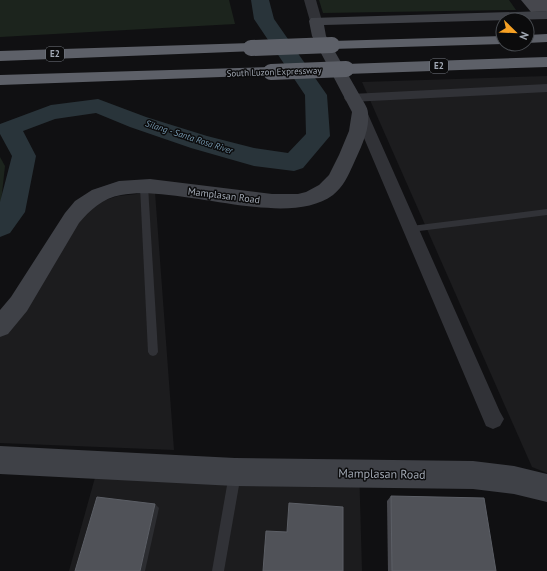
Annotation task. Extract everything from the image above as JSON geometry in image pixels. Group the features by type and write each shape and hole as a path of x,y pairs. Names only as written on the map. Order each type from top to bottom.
{"highway":[{"path":"535,39 547,38"},
{"name":"E2","path":"0,56 495,40"},
{"name":"South Luzon Expressway","path":"0,80 547,62"}],"street":[{"path":"310,0 319,36 356,105 493,419"},
{"path":"316,22 547,15"},
{"path":"356,105 547,88"},
{"name":"Mamplasan Road","path":"0,327 19,304 72,218 82,206 99,195 118,188 144,186 272,201 298,201 312,198 326,190 337,179 358,131 356,105"},
{"name":"Mamplasan Road","path":"0,460 235,472 473,475 514,480 547,488"}],"lane":[{"path":"144,186 152,352"},
{"path":"410,229 547,212"},
{"path":"218,571 235,472"}],"shaded area":[{"path":"0,0 229,0 235,24 0,37"},
{"path":"319,0 509,0 516,10 323,13"},
{"path":"547,76 547,473 532,467 362,82"},
{"path":"0,157 5,166 0,211"},
{"path":"155,192 174,450 0,443 0,337 79,220 93,204 118,196"},
{"path":"101,456 359,465 362,571 69,571"}],"building":[{"path":"391,496 484,498 496,571 392,571"},
{"path":"97,497 155,504 140,571 75,571"},
{"path":"289,503 343,507 343,571 263,571 266,531 287,532"}],"waterway":[{"name":"Silang - Santa Rosa River","path":"0,226 11,212 24,156 9,128 51,112 98,106 138,122 200,142 254,157 294,162 318,136 316,95 264,19 260,0"}]}
